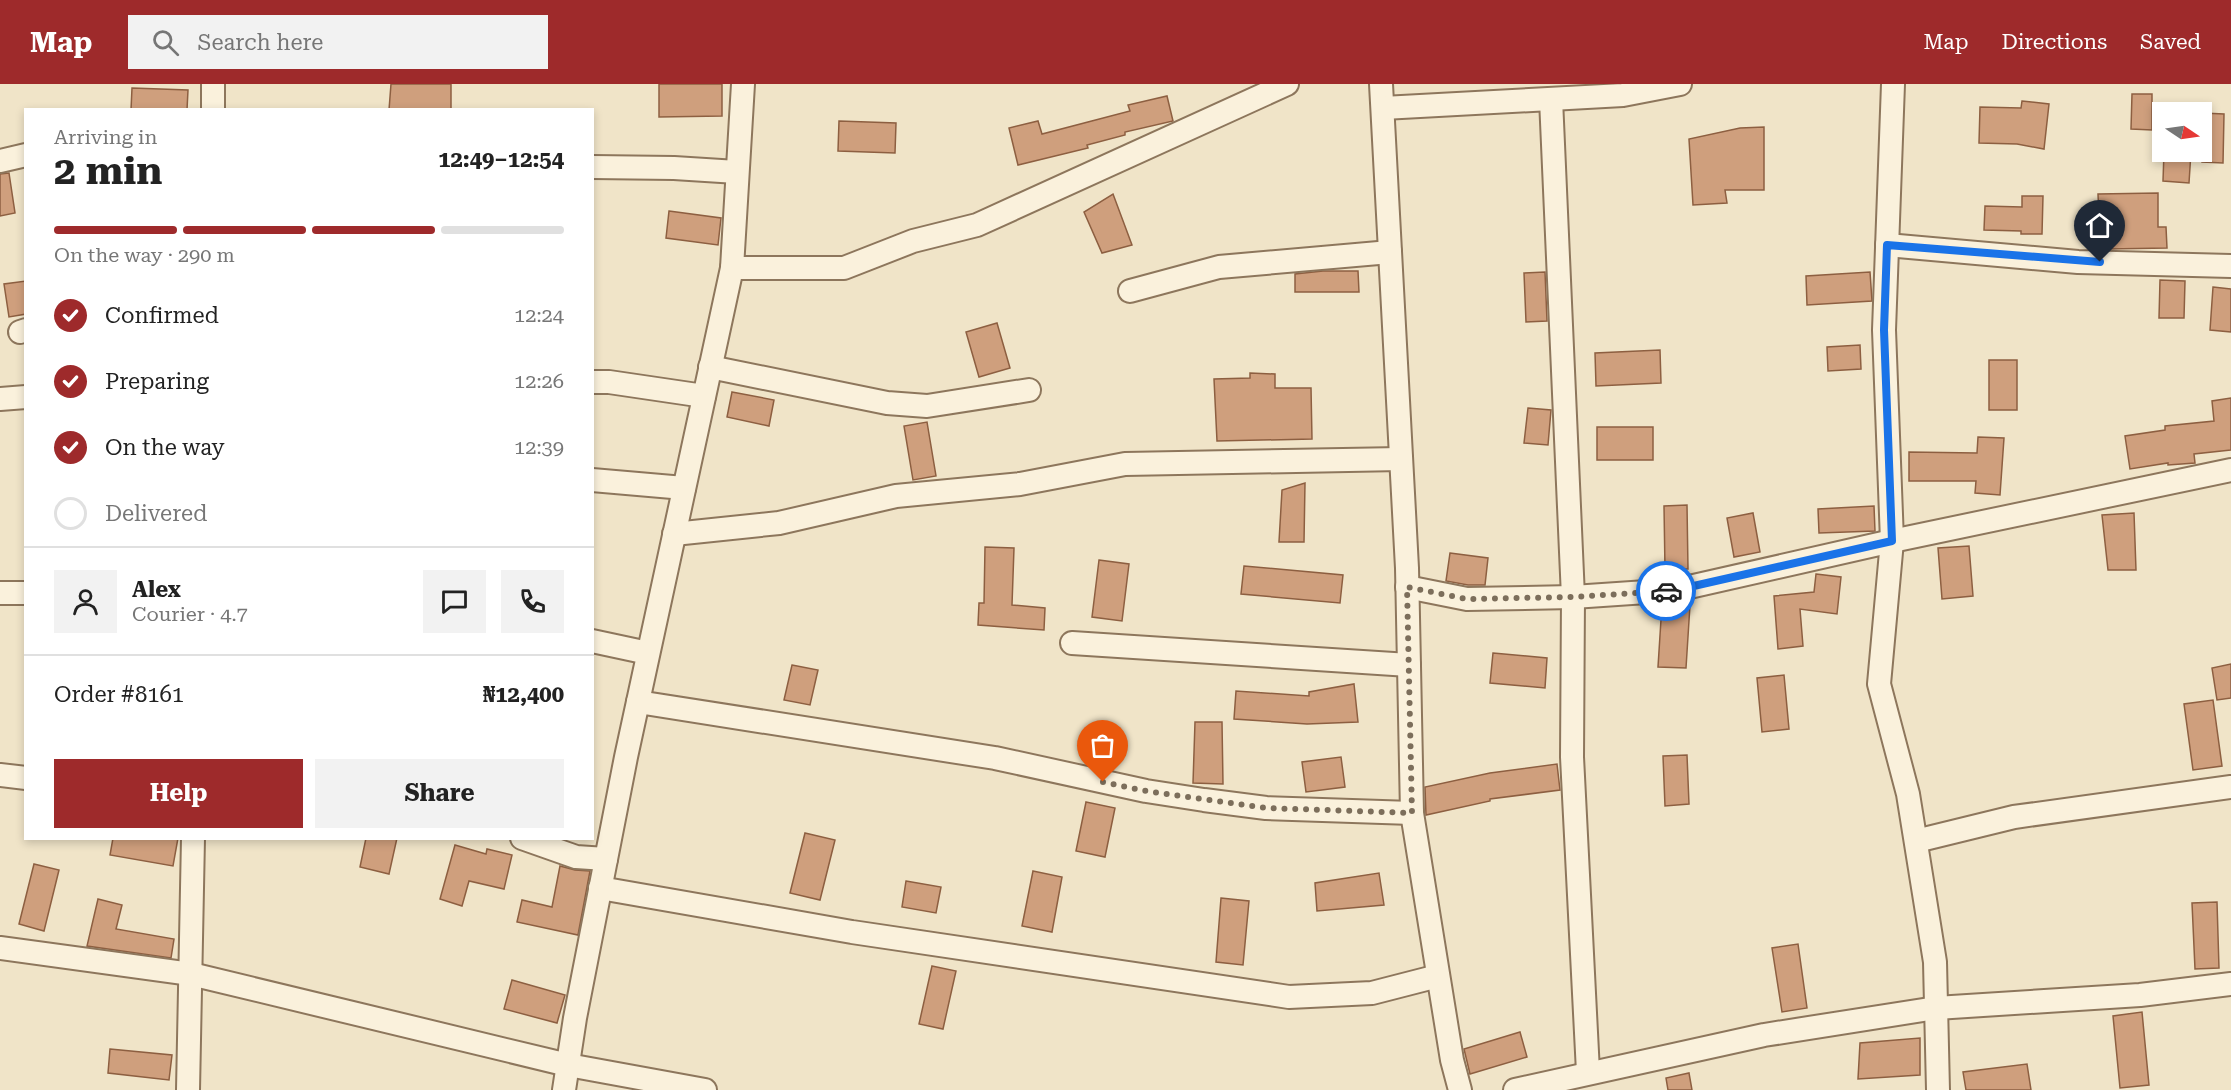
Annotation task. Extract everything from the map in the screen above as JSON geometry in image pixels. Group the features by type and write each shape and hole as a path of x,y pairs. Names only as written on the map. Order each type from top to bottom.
{"street":[{"path":"213,84 213,108"},
{"path":"564,1090 600,888 648,653 732,268 742,84"},
{"path":"732,268 844,268 913,241 977,225 1287,84"},
{"path":"1381,84 1407,587 1412,813 1452,1060 1460,1090"},
{"path":"1383,108 1623,94 1680,84"},
{"path":"1893,84 1884,330 1892,541 1879,684 1908,794 1935,962 1938,1090"},
{"path":"1551,99 1573,597 1572,757 1588,1072"},
{"path":"0,161 24,155"},
{"path":"594,167 674,168 737,172"},
{"path":"1887,245 2078,262 2231,266"},
{"path":"1130,291 1219,267 1390,252"},
{"path":"710,367 888,403 927,406 1029,390"},
{"path":"594,382 609,382 704,396"},
{"path":"0,399 24,397"},
{"path":"674,534 779,524 896,496 1020,484 1125,464 1401,459"},
{"path":"1407,587 1467,599 1573,597 1676,590 1892,541 2231,470"},
{"path":"594,480 684,488"},
{"path":"0,593 24,593"},
{"path":"594,641 648,653"},
{"path":"1072,643 1409,665"},
{"path":"638,702 995,758 1146,791 1204,800 1266,808 1412,813"},
{"path":"0,775 24,778"},
{"path":"1916,841 2014,817 2231,787"},
{"path":"188,1090 193,840"},
{"path":"527,840 576,857 606,859"},
{"path":"600,888 852,932 1289,997 1372,993 1438,976"},
{"path":"0,948 191,974 568,1065 705,1090"},
{"path":"1515,1090 1588,1072 1764,1035 1936,1008 2140,995 2231,984"}],"building":[{"path":"391,84 451,84 451,108 389,108"},
{"path":"659,84 722,84 722,116 659,117"},
{"path":"132,88 188,90 187,108 131,108"},
{"path":"2132,94 2152,94 2152,130 2131,129"},
{"path":"1167,96 1173,121 1125,132 1125,135 1087,145 1088,148 1018,165 1009,128 1038,121 1042,134 1130,111 1128,105"},
{"path":"2022,101 2049,104 2044,149 2017,144 1979,143 1980,107 2021,108"},
{"path":"2212,113 2224,114 2223,163 2202,162 2212,162"},
{"path":"839,121 896,123 895,153 838,151"},
{"path":"1764,127 1764,190 1725,190 1727,203 1693,205 1689,139 1740,128"},
{"path":"2164,162 2190,162 2189,183 2163,181"},
{"path":"9,173 15,213 0,216 0,174"},
{"path":"2158,193 2158,227 2166,227 2167,248 2108,249 2106,217 2099,217 2098,194"},
{"path":"1113,194 1132,245 1102,253 1084,212"},
{"path":"2022,196 2043,196 2042,234 1984,230 1985,206 2022,207"},
{"path":"669,211 721,218 718,245 666,238"},
{"path":"1358,271 1359,292 1295,292 1295,274"},
{"path":"1545,272 1547,321 1526,322 1524,273"},
{"path":"1870,272 1872,301 1807,305 1806,276"},
{"path":"2160,280 2185,281 2184,318 2159,318"},
{"path":"24,281 24,314 9,317 4,284"},
{"path":"2213,287 2231,289 2231,332 2210,330"},
{"path":"997,323 1010,368 979,377 966,332"},
{"path":"1860,345 1861,369 1828,371 1827,347"},
{"path":"1660,350 1661,383 1596,386 1595,353"},
{"path":"1989,360 2017,360 2017,410 1989,410"},
{"path":"1250,373 1275,374 1275,388 1311,388 1312,439 1217,441 1214,379 1250,378"},
{"path":"732,392 774,400 769,426 727,417"},
{"path":"2231,398 2231,450 2194,454 2195,463 2168,465 2168,463 2130,469 2125,436 2165,430 2165,426 2214,421 2212,401"},
{"path":"1528,408 1551,410 1548,445 1524,443"},
{"path":"927,422 936,476 913,480 904,426"},
{"path":"1597,427 1653,427 1653,460 1597,460"},
{"path":"1978,437 2004,438 2000,495 1975,493 1976,481 1909,481 1909,452 1977,453"},
{"path":"1305,483 1304,542 1279,542 1282,490"},
{"path":"1687,505 1688,569 1665,569 1664,506"},
{"path":"1874,506 1875,531 1819,533 1818,509"},
{"path":"1753,513 1760,552 1734,557 1727,518"},
{"path":"2134,513 2136,570 2108,570 2102,515"},
{"path":"1969,546 1973,596 1942,599 1938,548"},
{"path":"985,547 1014,548 1012,605 1045,608 1044,630 978,625 979,603 984,603"},
{"path":"1450,553 1488,558 1485,585 1446,581"},
{"path":"1099,560 1129,564 1122,621 1092,617"},
{"path":"1244,566 1343,575 1340,603 1241,594"},
{"path":"1816,574 1841,577 1837,614 1800,609 1803,646 1778,649 1774,596 1814,592"},
{"path":"1662,604 1690,605 1686,668 1658,667"},
{"path":"1493,653 1547,658 1545,688 1490,683"},
{"path":"2231,664 2231,698 2217,700 2212,668"},
{"path":"792,665 818,670 810,705 784,700"},
{"path":"1784,675 1789,729 1762,732 1757,678"},
{"path":"1354,684 1358,722 1307,724 1234,719 1236,691 1309,696 1309,692"},
{"path":"2213,700 2222,766 2193,770 2184,704"},
{"path":"1195,722 1222,722 1223,784 1193,783"},
{"path":"1687,755 1689,804 1665,806 1663,756"},
{"path":"1341,757 1345,787 1306,792 1302,762"},
{"path":"1557,764 1560,790 1490,799 1490,801 1426,815 1425,787 1490,773"},
{"path":"1086,802 1115,808 1105,857 1076,851"},
{"path":"805,833 835,840 820,900 790,893"},
{"path":"113,840 178,840 173,866 110,855"},
{"path":"366,840 397,840 389,874 360,867"},
{"path":"455,845 486,854 487,849 512,855 504,889 469,881 462,906 440,899"},
{"path":"34,864 59,870 44,931 19,924"},
{"path":"560,866 590,871 578,935 517,922 522,900 552,907"},
{"path":"1033,871 1062,877 1052,932 1022,926"},
{"path":"1379,873 1384,905 1317,911 1315,883"},
{"path":"906,881 941,887 936,913 902,907"},
{"path":"1221,898 1249,901 1243,965 1216,962"},
{"path":"98,899 122,905 116,929 174,939 171,958 87,946"},
{"path":"2217,902 2219,968 2195,969 2192,903"},
{"path":"1798,944 1807,1008 1782,1012 1772,948"},
{"path":"932,966 956,971 943,1029 919,1024"},
{"path":"512,980 565,995 557,1023 504,1009"},
{"path":"2142,1012 2149,1085 2120,1088 2113,1016"},
{"path":"1520,1032 1527,1057 1470,1074 1464,1049"},
{"path":"1920,1038 1920,1075 1858,1079 1860,1043"},
{"path":"110,1049 172,1055 169,1080 108,1073"},
{"path":"2027,1064 2031,1090 1966,1090 1963,1072"},
{"path":"1689,1073 1692,1090 1668,1090 1666,1078"}],"way so far":[{"path":"1103,782 1146,791 1266,808 1412,813 1407,587 1467,599 1573,597 1666,591"}],"route":[{"path":"1666,591 1892,541 1884,330 1887,245 2100,262"}]}
